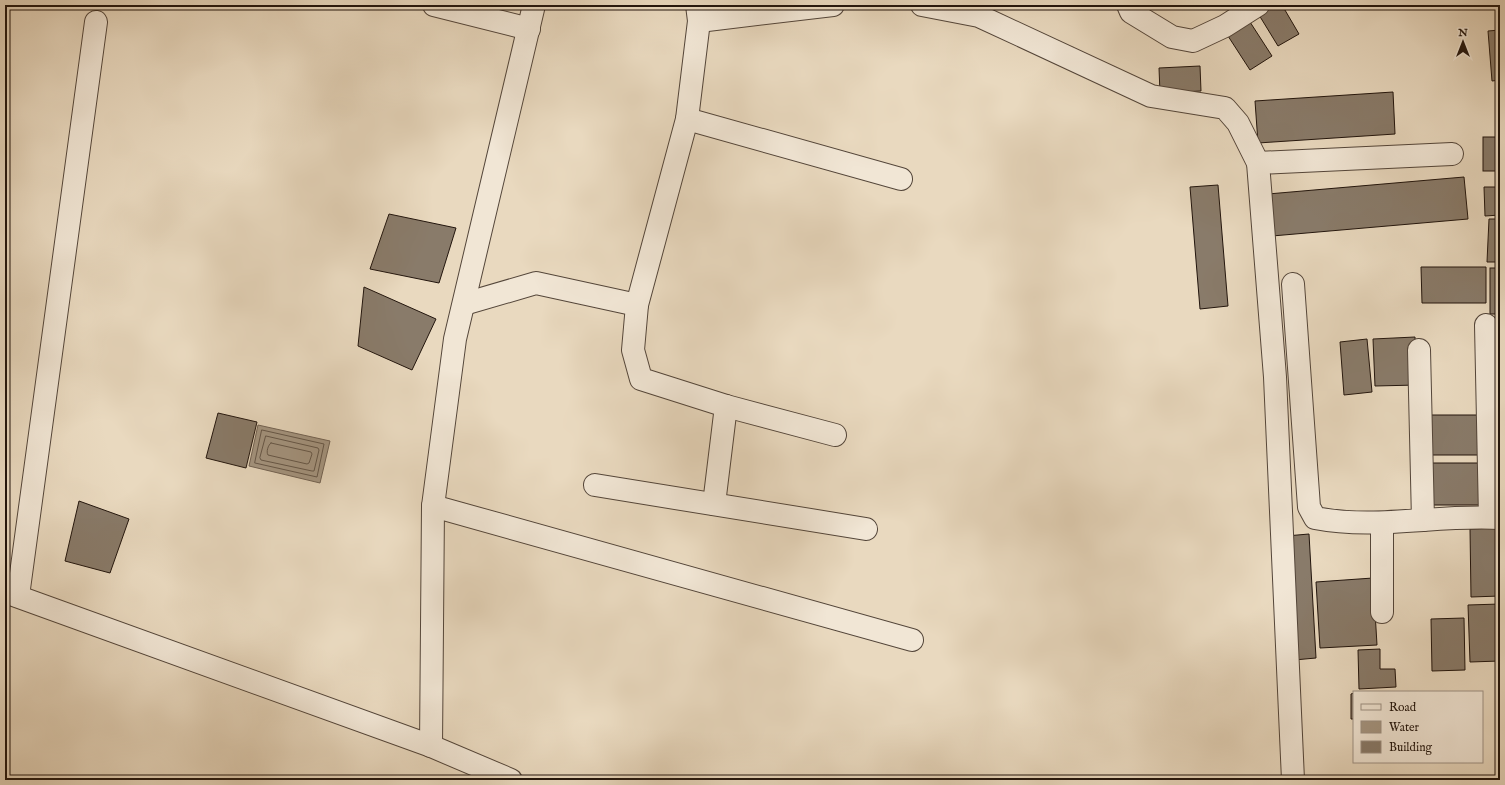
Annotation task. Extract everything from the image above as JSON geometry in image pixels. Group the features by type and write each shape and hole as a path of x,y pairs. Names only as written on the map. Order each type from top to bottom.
{"street":[{"path":"434,5 529,29"},
{"path":"431,746 433,506 455,339 534,5"},
{"path":"833,5 698,13 687,119 637,305 633,350 642,379 726,406 835,435"},
{"path":"922,5 979,16 1151,96 1225,108 1238,123 1258,163 1275,377 1293,780"},
{"path":"1129,9 1172,37 1193,40 1225,26 1258,5"},
{"path":"96,22 11,594 431,746 511,780"},
{"path":"687,119 901,179"},
{"path":"1258,163 1452,154"},
{"path":"464,304 536,283 637,305"},
{"path":"1293,284 1309,507 1315,518 1382,523 1495,517 1486,325"},
{"path":"1419,350 1423,520"},
{"path":"714,504 726,406"},
{"path":"595,485 866,529"},
{"path":"433,506 912,640"},
{"path":"1382,523 1382,612"}],"water":[{"path":"258,425 330,441 320,483 249,466"}],"building":[{"path":"1276,5 1282,5 1299,34 1278,46 1259,15"},
{"path":"1250,22 1272,56 1250,70 1228,36"},
{"path":"1500,30 1500,80 1492,81 1488,31"},
{"path":"1200,66 1201,91 1160,93 1159,68"},
{"path":"1393,92 1395,134 1258,143 1255,101"},
{"path":"1483,137 1500,137 1500,171 1483,171"},
{"path":"1464,177 1468,219 1272,236 1268,194"},
{"path":"1218,185 1228,306 1200,309 1190,187"},
{"path":"1484,187 1500,187 1500,215 1485,216"},
{"path":"389,214 456,228 439,283 370,269"},
{"path":"1489,219 1500,219 1500,262 1487,262"},
{"path":"1421,267 1486,267 1486,303 1422,303"},
{"path":"1490,268 1500,268 1500,314 1490,314"},
{"path":"364,287 436,319 412,370 358,346"},
{"path":"1490,321 1500,321 1500,353 1490,352"},
{"path":"1415,337 1417,385 1375,386 1373,339"},
{"path":"1367,339 1372,392 1344,395 1340,342"},
{"path":"1493,372 1500,372 1500,400 1493,400"},
{"path":"218,413 257,422 246,468 206,458"},
{"path":"1430,415 1482,415 1481,455 1429,455"},
{"path":"1431,463 1482,463 1481,505 1430,505"},
{"path":"79,501 129,519 110,573 65,561"},
{"path":"1500,528 1500,596 1471,597 1470,529"},
{"path":"1309,534 1316,658 1294,660 1286,536"},
{"path":"1373,578 1377,645 1320,648 1316,582"},
{"path":"1500,604 1500,661 1470,662 1468,605"},
{"path":"1464,618 1465,670 1432,671 1431,619"},
{"path":"1380,649 1380,669 1395,669 1396,687 1359,689 1358,650"},
{"path":"1353,693 1353,719 1351,719 1351,694"}]}
